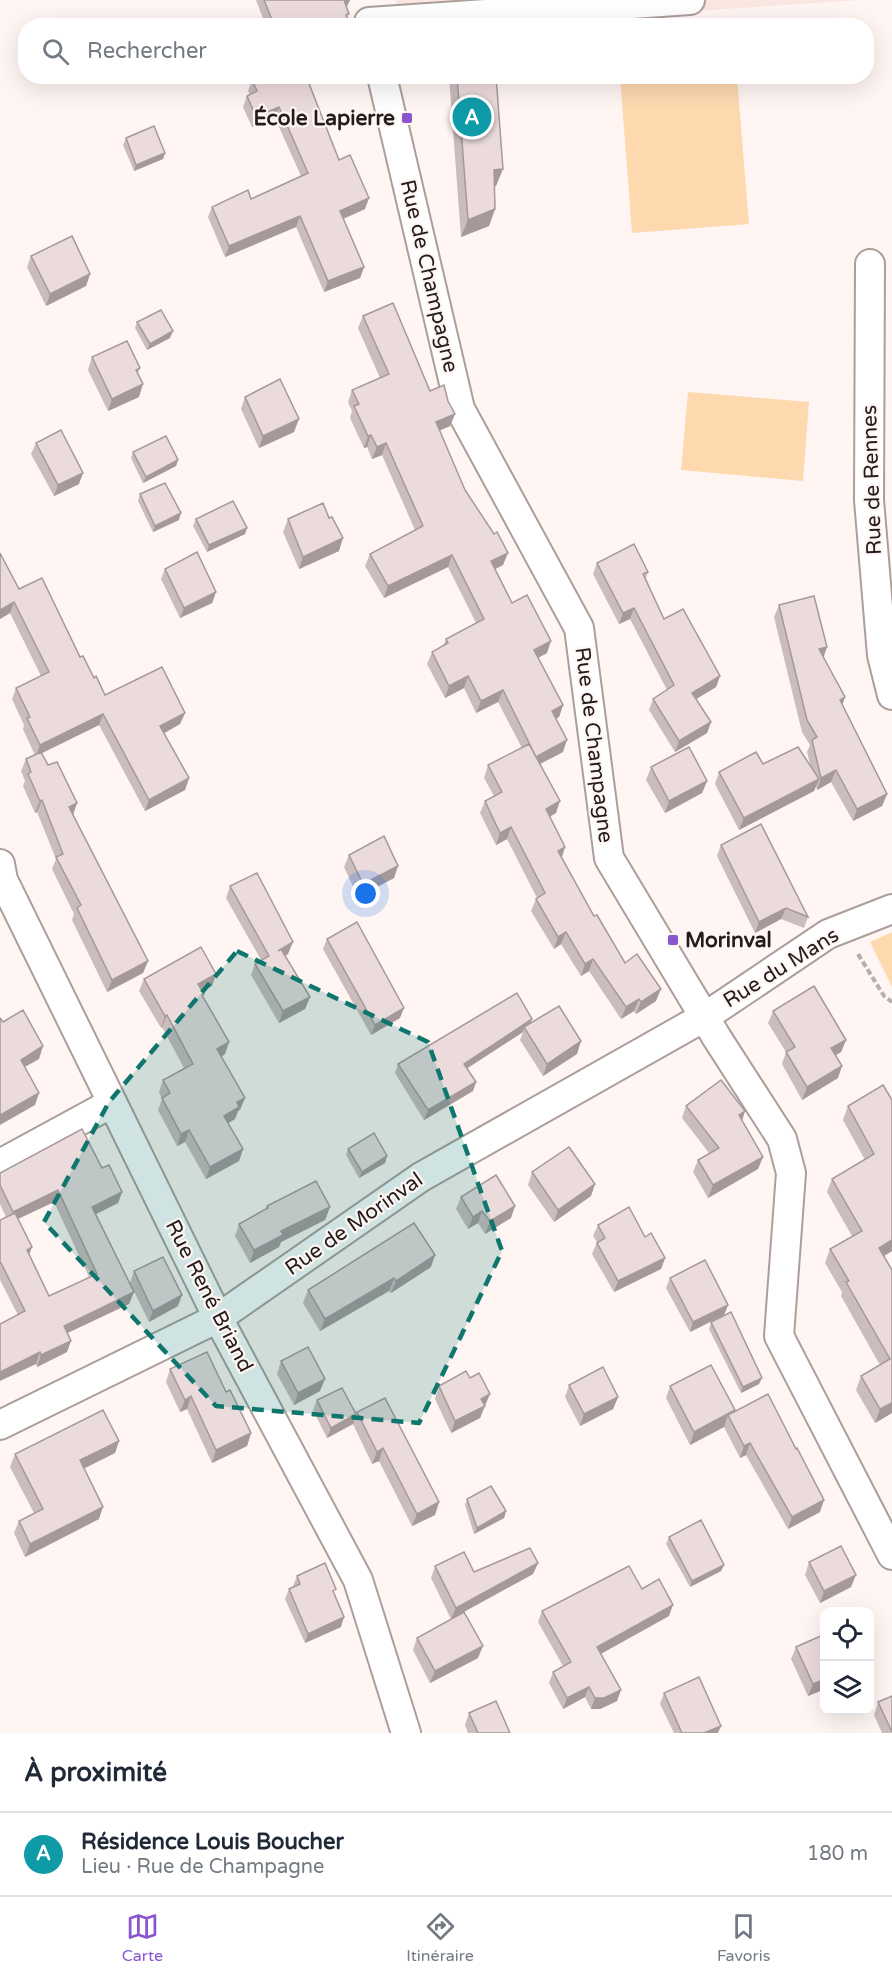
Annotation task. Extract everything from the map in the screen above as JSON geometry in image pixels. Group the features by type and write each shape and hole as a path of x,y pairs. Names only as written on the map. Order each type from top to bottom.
{"street":[{"path":"368,16 690,0"},
{"name":"Rue de Champagne","path":"384,84 460,409 579,628 609,858 717,1038 782,1139 792,1173 779,1336 892,1555"},
{"name":"Rue de Rennes","path":"870,264 869,500 882,655 892,695"},
{"name":"Rue René Briand","path":"0,864 3,880 218,1318 358,1580 406,1733"},
{"name":"Rue du Mans","path":"705,1016 828,934 892,909"},
{"name":"Rue de Morinval","path":"0,1425 218,1318 421,1177 705,1016"},
{"path":"0,1164 112,1103"}],"path":[{"path":"842,928 884,996 892,1002"}],"highlighted area":[{"path":"237,951 428,1042 502,1251 419,1423 216,1406 44,1222 109,1102"}],"shaded area":[{"path":"396,0 861,0 588,18 398,18"},
{"path":"621,84 738,84 749,224 632,233"},
{"path":"688,392 809,402 803,481 681,470"},
{"path":"892,932 892,987 870,942"}],"building":[{"path":"264,0 344,0 349,14 346,15 347,18 271,18"},
{"path":"254,84 309,84 339,160 350,155 369,198 340,211 364,267 328,281 300,216 229,246 212,207 248,190 251,199 308,173 279,107 256,117 247,96 257,91"},
{"path":"458,84 497,84 503,169 494,170 495,209 468,220"},
{"path":"154,126 165,153 136,165 126,138"},
{"path":"72,236 90,274 50,294 31,256"},
{"path":"393,303 430,391 444,385 448,401 455,414 436,422 465,490 494,534 497,532 508,553 491,561 512,603 527,595 551,641 534,650 563,705 552,711 567,740 536,757 503,690 481,701 468,676 449,686 432,652 448,643 446,639 484,619 452,555 388,586 370,554 423,526 386,443 377,447 371,435 368,436 354,406 359,404 352,390 389,374 363,316"},
{"path":"161,310 173,331 150,344 137,322"},
{"path":"127,341 140,368 136,370 143,384 112,399 92,357"},
{"path":"280,379 299,419 263,436 245,397"},
{"path":"61,430 83,473 58,485 36,443"},
{"path":"166,436 178,460 146,477 133,452"},
{"path":"165,483 181,513 155,526 140,494"},
{"path":"233,501 247,528 209,545 196,519"},
{"path":"323,503 329,518 332,517 343,538 303,557 288,519"},
{"path":"634,544 648,572 643,574 664,619 683,609 720,676 692,693 711,722 679,741 653,699 674,685 634,608 623,613 597,563"},
{"path":"197,552 216,592 184,608 165,569"},
{"path":"0,553 19,589 42,578 80,657 83,656 105,695 162,667 185,713 160,726 189,778 149,800 103,714 40,745 16,688 49,672 14,602 0,610"},
{"path":"814,596 827,647 819,649 845,697 840,700 887,794 857,809 836,770 821,778 812,740 817,737 807,720 779,605"},
{"path":"529,744 560,801 546,809 565,847 558,851 594,916 597,915 625,963 637,954 661,989 641,1002 639,999 626,1007 593,959 585,964 566,932 558,937 536,899 545,893 511,827 500,833 485,801 502,792 488,765"},
{"path":"689,747 707,781 669,801 651,767"},
{"path":"798,747 819,779 744,818 719,772 756,752 763,764"},
{"path":"41,752 48,765 57,762 77,803 69,807 148,961 112,980 77,908 81,905 56,857 63,854 42,800 40,801 28,774 31,772 26,759"},
{"path":"761,824 808,917 786,908 759,922 721,845"},
{"path":"384,836 398,866 363,884 349,855"},
{"path":"257,873 293,942 281,949 310,997 283,1011 255,964 269,956 230,886"},
{"path":"357,922 404,1008 375,1025 327,939"},
{"path":"201,947 216,974 198,984 229,1042 217,1049 245,1098 237,1102 239,1107 224,1116 243,1149 210,1167 189,1130 181,1134 162,1098 170,1093 163,1080 193,1064 167,1015 165,1016 144,979"},
{"path":"814,986 846,1040 831,1048 842,1066 807,1087 786,1052 795,1047 773,1011"},
{"path":"517,993 532,1019 464,1064 476,1082 428,1110 398,1064"},
{"path":"559,1006 581,1041 547,1064 524,1027"},
{"path":"23,1010 43,1046 21,1060 39,1093 0,1115 0,1018 3,1022"},
{"path":"721,1080 745,1111 739,1115 763,1157 713,1185 698,1160 719,1148 686,1106"},
{"path":"883,1085 892,1100 892,1240 879,1248 892,1270 892,1403 880,1409 861,1376 890,1359 830,1249 862,1231 832,1179 874,1154 848,1106"},
{"path":"82,1129 102,1168 109,1165 122,1192 92,1207 134,1292 64,1326 71,1341 41,1355 40,1352 0,1372 0,1324 25,1311 0,1263 0,1220 15,1213 32,1247 27,1250 49,1296 97,1274 58,1190 13,1212 0,1185 0,1173"},
{"path":"374,1133 387,1156 362,1172 348,1149"},
{"path":"569,1147 595,1184 558,1210 532,1172"},
{"path":"496,1175 515,1206 490,1221 482,1211 473,1217 461,1197"},
{"path":"316,1181 330,1207 281,1231 283,1235 254,1250 239,1224 268,1208 267,1206"},
{"path":"629,1207 645,1237 651,1233 665,1258 618,1281 597,1243 605,1238 598,1225"},
{"path":"414,1223 435,1255 396,1281 394,1278 325,1319 308,1290"},
{"path":"163,1257 182,1295 153,1311 134,1271"},
{"path":"705,1260 728,1305 693,1322 670,1278"},
{"path":"731,1312 762,1378 743,1387 711,1322"},
{"path":"308,1347 325,1379 298,1393 281,1361"},
{"path":"207,1352 226,1392 230,1390 251,1433 216,1450 191,1396 185,1400 170,1369"},
{"path":"711,1365 735,1410 694,1432 670,1386"},
{"path":"603,1367 618,1397 584,1414 569,1385"},
{"path":"466,1371 470,1378 479,1373 490,1394 481,1399 485,1406 455,1421 439,1386"},
{"path":"342,1388 356,1414 331,1428 317,1400"},
{"path":"768,1394 824,1500 792,1517 750,1443 744,1446 728,1415"},
{"path":"385,1398 439,1502 417,1514 383,1448 377,1452 357,1412"},
{"path":"103,1410 119,1441 80,1460 103,1507 30,1544 19,1521 43,1509 15,1454"},
{"path":"491,1486 506,1511 477,1528 467,1499"},
{"path":"701,1520 724,1565 692,1581 669,1537"},
{"path":"841,1546 856,1575 824,1591 809,1562"},
{"path":"530,1548 538,1563 456,1608 435,1566 464,1552 474,1572"},
{"path":"325,1563 344,1617 308,1634 289,1589 300,1584 297,1576"},
{"path":"629,1566 642,1589 659,1579 673,1605 597,1647 621,1690 604,1698 595,1698 589,1687 567,1698 553,1672 571,1662 542,1611"},
{"path":"464,1612 483,1646 435,1671 417,1638"},
{"path":"820,1636 820,1681 813,1684 796,1647"},
{"path":"699,1677 721,1726 704,1733 682,1733 664,1693"},
{"path":"892,1696 892,1732 878,1702"},
{"path":"496,1701 510,1733 478,1733 469,1713"}],"place":[{"name":"Résidence Louis Boucher","path":"472,117"},
{"name":"École Lapierre","path":"407,118"},
{"name":"Morinval","path":"673,940"}]}
